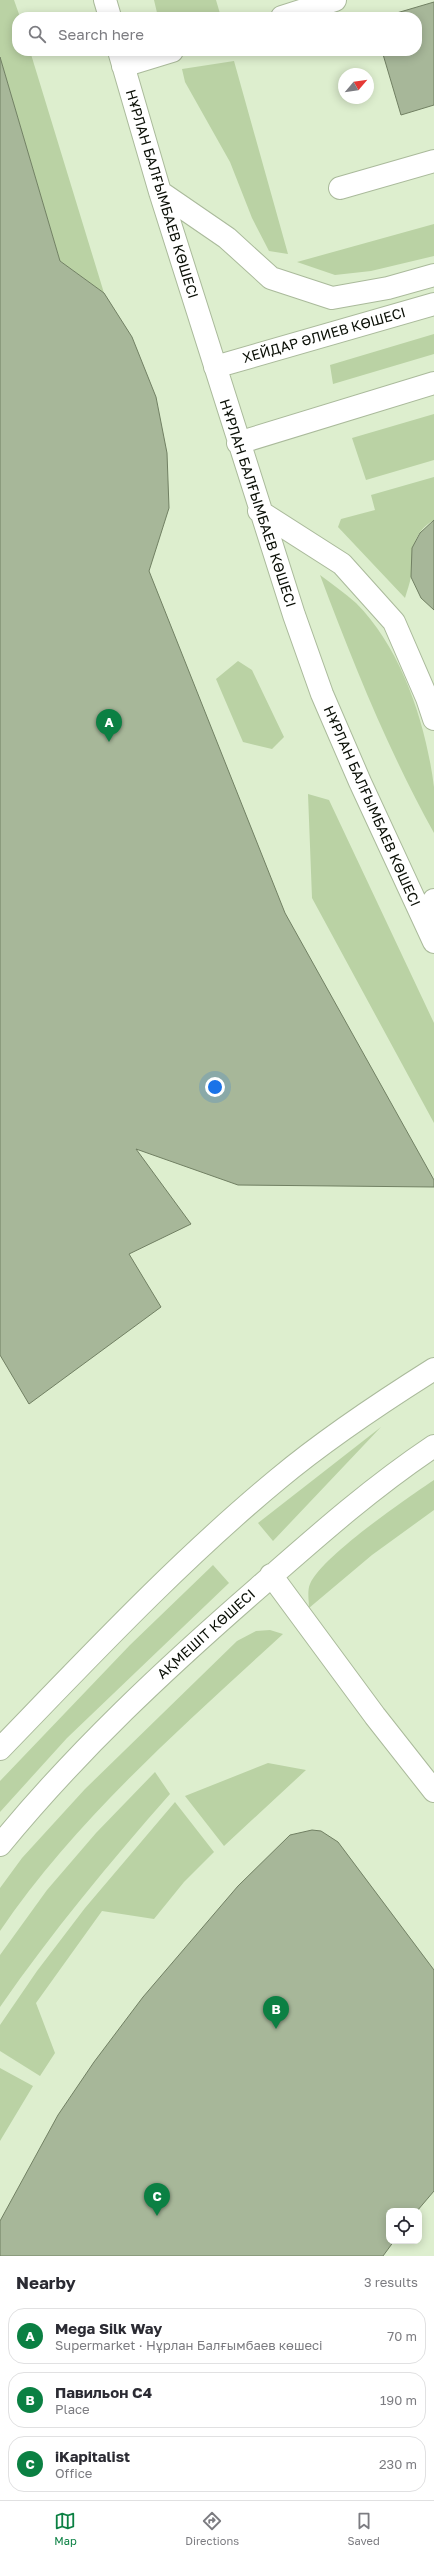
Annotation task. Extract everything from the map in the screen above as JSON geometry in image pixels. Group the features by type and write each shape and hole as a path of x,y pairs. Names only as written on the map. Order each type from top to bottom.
{"street":[{"path":"105,0 109,12"},
{"path":"298,12 335,0"},
{"path":"121,58 136,56"},
{"name":"НҰРЛАН БАЛҒЫМБАЕВ КӨШЕСІ","path":"121,58 160,192 259,511 322,694 390,850 434,942"},
{"path":"340,188 434,161"},
{"path":"160,192 227,238 271,278 332,298 388,288 434,275"},
{"name":"ХЕЙДАР ӘЛИЕВ КӨШЕСІ","path":"215,367 434,304"},
{"path":"238,443 434,383"},
{"path":"259,511 342,564 394,622 428,698 434,719"},
{"path":"424,920 434,900"},
{"path":"0,1749 120,1628 250,1504 331,1437 434,1369"},
{"name":"АҚМЕШІТ КӨШЕСІ","path":"0,1845 77,1758 137,1697 271,1575 368,1494 434,1446"},
{"path":"271,1575 375,1716 434,1791"}],"green space":[{"path":"0,0 14,0 18,12 12,12 12,56 32,56 104,293 60,261 0,57"},
{"path":"154,0 216,0 220,12 157,12"},
{"path":"234,61 288,254 269,251 252,218 230,162 185,82 182,69"},
{"path":"434,224 434,256 371,271 335,275 297,262"},
{"path":"434,334 434,354 333,384 330,365"},
{"path":"434,414 434,460 366,480 352,438"},
{"path":"434,477 434,520 426,525 421,531 414,545 411,576 405,598 338,527 341,519 375,510 371,495"},
{"path":"320,575 356,603 386,642 399,665 418,713 425,738 434,787 434,833 386,738 345,641"},
{"path":"238,661 252,670 284,737 272,749 243,742 216,679"},
{"path":"308,794 329,800 434,1023 434,1123 312,898"},
{"path":"381,1427 273,1541 258,1523"},
{"path":"434,1480 434,1510 372,1555 309,1608 308,1593 310,1584 318,1572 330,1559 404,1500"},
{"path":"213,1565 229,1583 67,1738 0,1812 0,1781 130,1645"},
{"path":"270,1630 283,1634 132,1775 96,1812 29,1890 0,1931 0,1888 22,1858 85,1789 237,1641 256,1631"},
{"path":"268,1763 306,1770 224,1846 185,1796"},
{"path":"155,1772 170,1794 125,1845 82,1898 0,2007 0,1955 47,1890 96,1833"},
{"path":"175,1802 214,1852 184,1882 154,1919 102,1911 36,2003 55,2053 40,2076 0,2051 0,2025 37,1971 85,1908"},
{"path":"0,2068 33,2086 0,2141"}],"building":[{"path":"434,2 434,105 401,115 383,56 422,56 422,12 400,12"},
{"path":"0,57 60,261 104,293 132,337 156,397 167,453 169,508 149,571 285,913 434,1180 434,1187 238,1185 136,1149 191,1224 129,1254 161,1307 29,1404 0,1355"},
{"path":"434,520 434,610 421,598 411,577 412,548 420,533"},
{"path":"312,1830 321,1831 338,1842 434,1970 434,2191 420,2208 386,2208 386,2244 392,2244 383,2256 0,2256 0,2221 58,2115 94,2062 143,1997 238,1886 290,1835"}],"place":[{"name":"Mega Silk Way","path":"109,742"},
{"name":"Павильон С4","path":"276,2029"},
{"name":"iKapitalist","path":"157,2216"}]}
